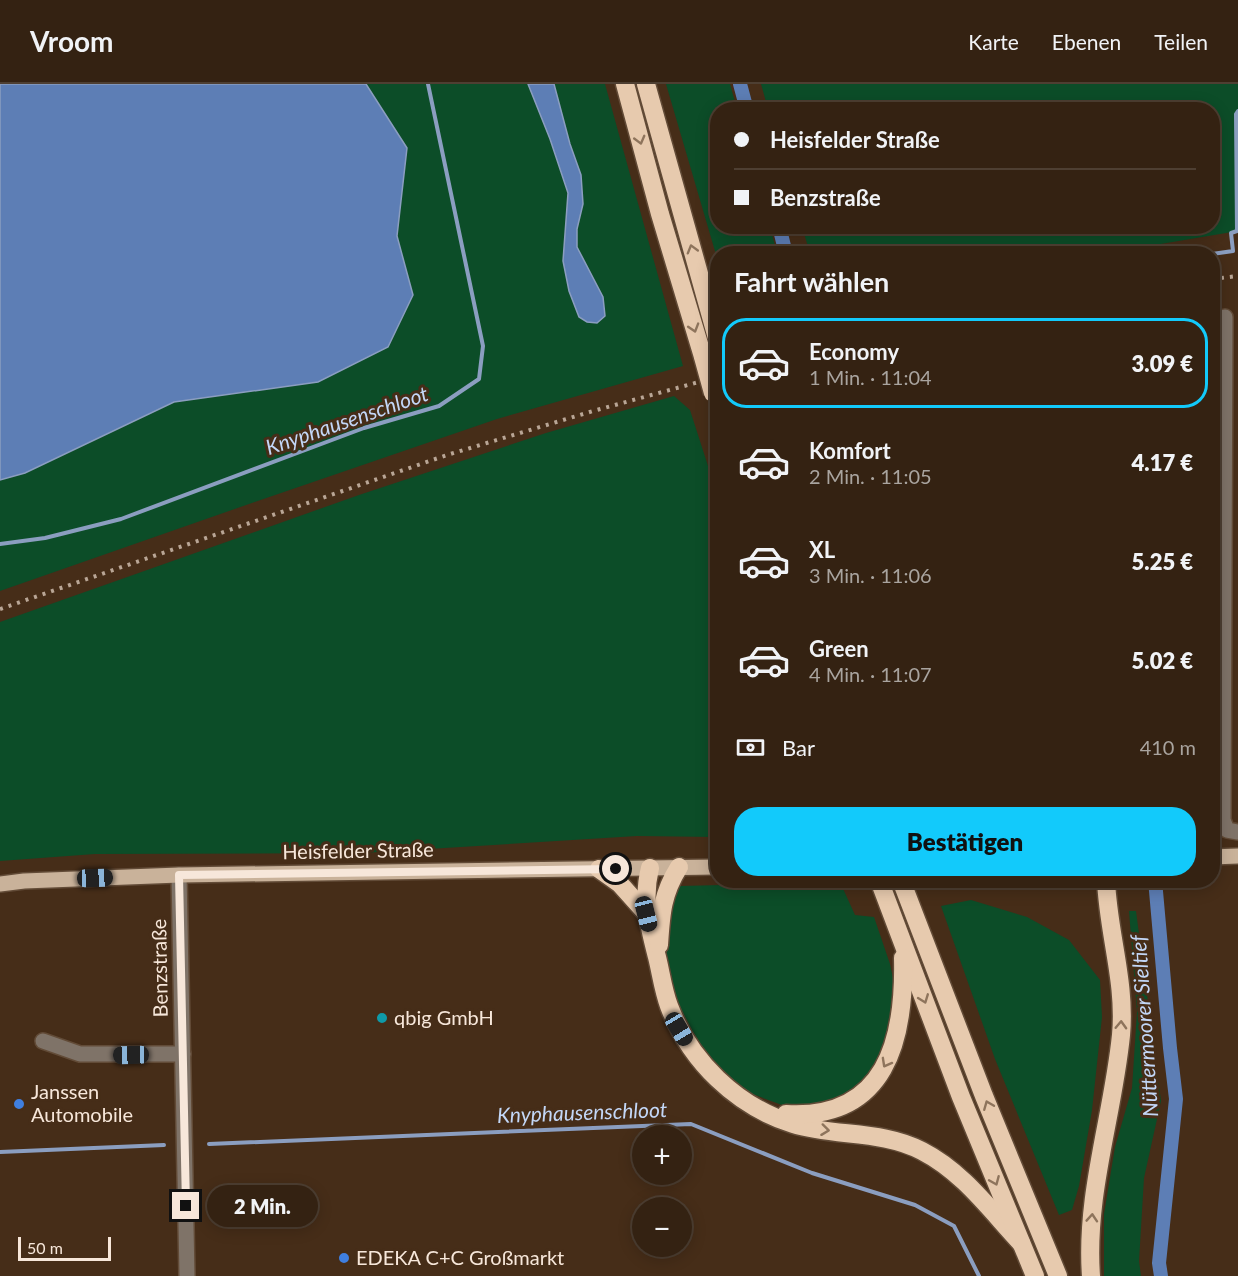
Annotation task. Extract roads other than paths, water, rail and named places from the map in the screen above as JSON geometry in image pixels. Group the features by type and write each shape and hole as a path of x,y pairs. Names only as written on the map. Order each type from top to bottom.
{"highway":[{"path":"625,84 660,214 710,382"},
{"path":"646,84 710,313"},
{"path":"659,964 660,925 664,898 679,867"},
{"path":"650,868 646,883 646,914 672,1014 689,1045 716,1079 732,1092 793,1124 880,1138 920,1150 942,1162 967,1182 1021,1243"},
{"path":"599,869 620,884 646,914"},
{"path":"882,888 961,1097 1035,1276"},
{"path":"904,888 984,1096 1058,1276"},
{"path":"1091,1276 1091,1214 1116,1075 1121,1033 1122,996 1106,888"},
{"path":"769,1113 812,1115 835,1109 861,1093 879,1076 888,1061 898,1033 903,984 903,944"}],"main road":[{"path":"1220,857 1238,856"},
{"name":"Heisfelder Straße","path":"0,884 179,875 710,867"}],"street":[{"path":"1225,317 1231,449 1223,820 1227,830 1238,832"},
{"name":"Benzstraße","path":"179,875 187,1276"},
{"path":"43,1041 80,1054 183,1054"}],"water":[{"path":"0,84 366,84 407,148 397,236 413,295 388,347 318,382 174,402 25,473 0,480"},
{"path":"528,84 554,84 581,175 583,204 577,229 577,247 603,297 605,316 597,323 587,322 579,317 569,291 563,261 568,193"}],"waterway":[{"name":"Knyphausenschloot","path":"0,544 45,538 121,519 364,428 439,406 479,379 483,346 428,84"},
{"name":"Nüttermoorer Sieltief","path":"740,84 745,102"},
{"path":"1220,253 1233,251 1231,233 1237,231 1236,114 1238,111"},
{"name":"Nüttermoorer Sieltief","path":"781,234 784,246"},
{"name":"Nüttermoorer Sieltief","path":"1156,888 1176,1099 1159,1263 1161,1276"},
{"name":"Knyphausenschloot","path":"209,1144 691,1124 812,1173 915,1205 954,1226 979,1276"},
{"name":"Knyphausenschloot","path":"0,1152 164,1145"}],"railway":[{"path":"1220,278 1238,276"},
{"path":"0,609 447,455 710,379"}],"place":[{"name":"qbig GmbH","path":"382,1018"},
{"name":"Janssen Automobile","path":"19,1104"},
{"name":"EDEKA C+C Großmarkt","path":"344,1258"}]}
